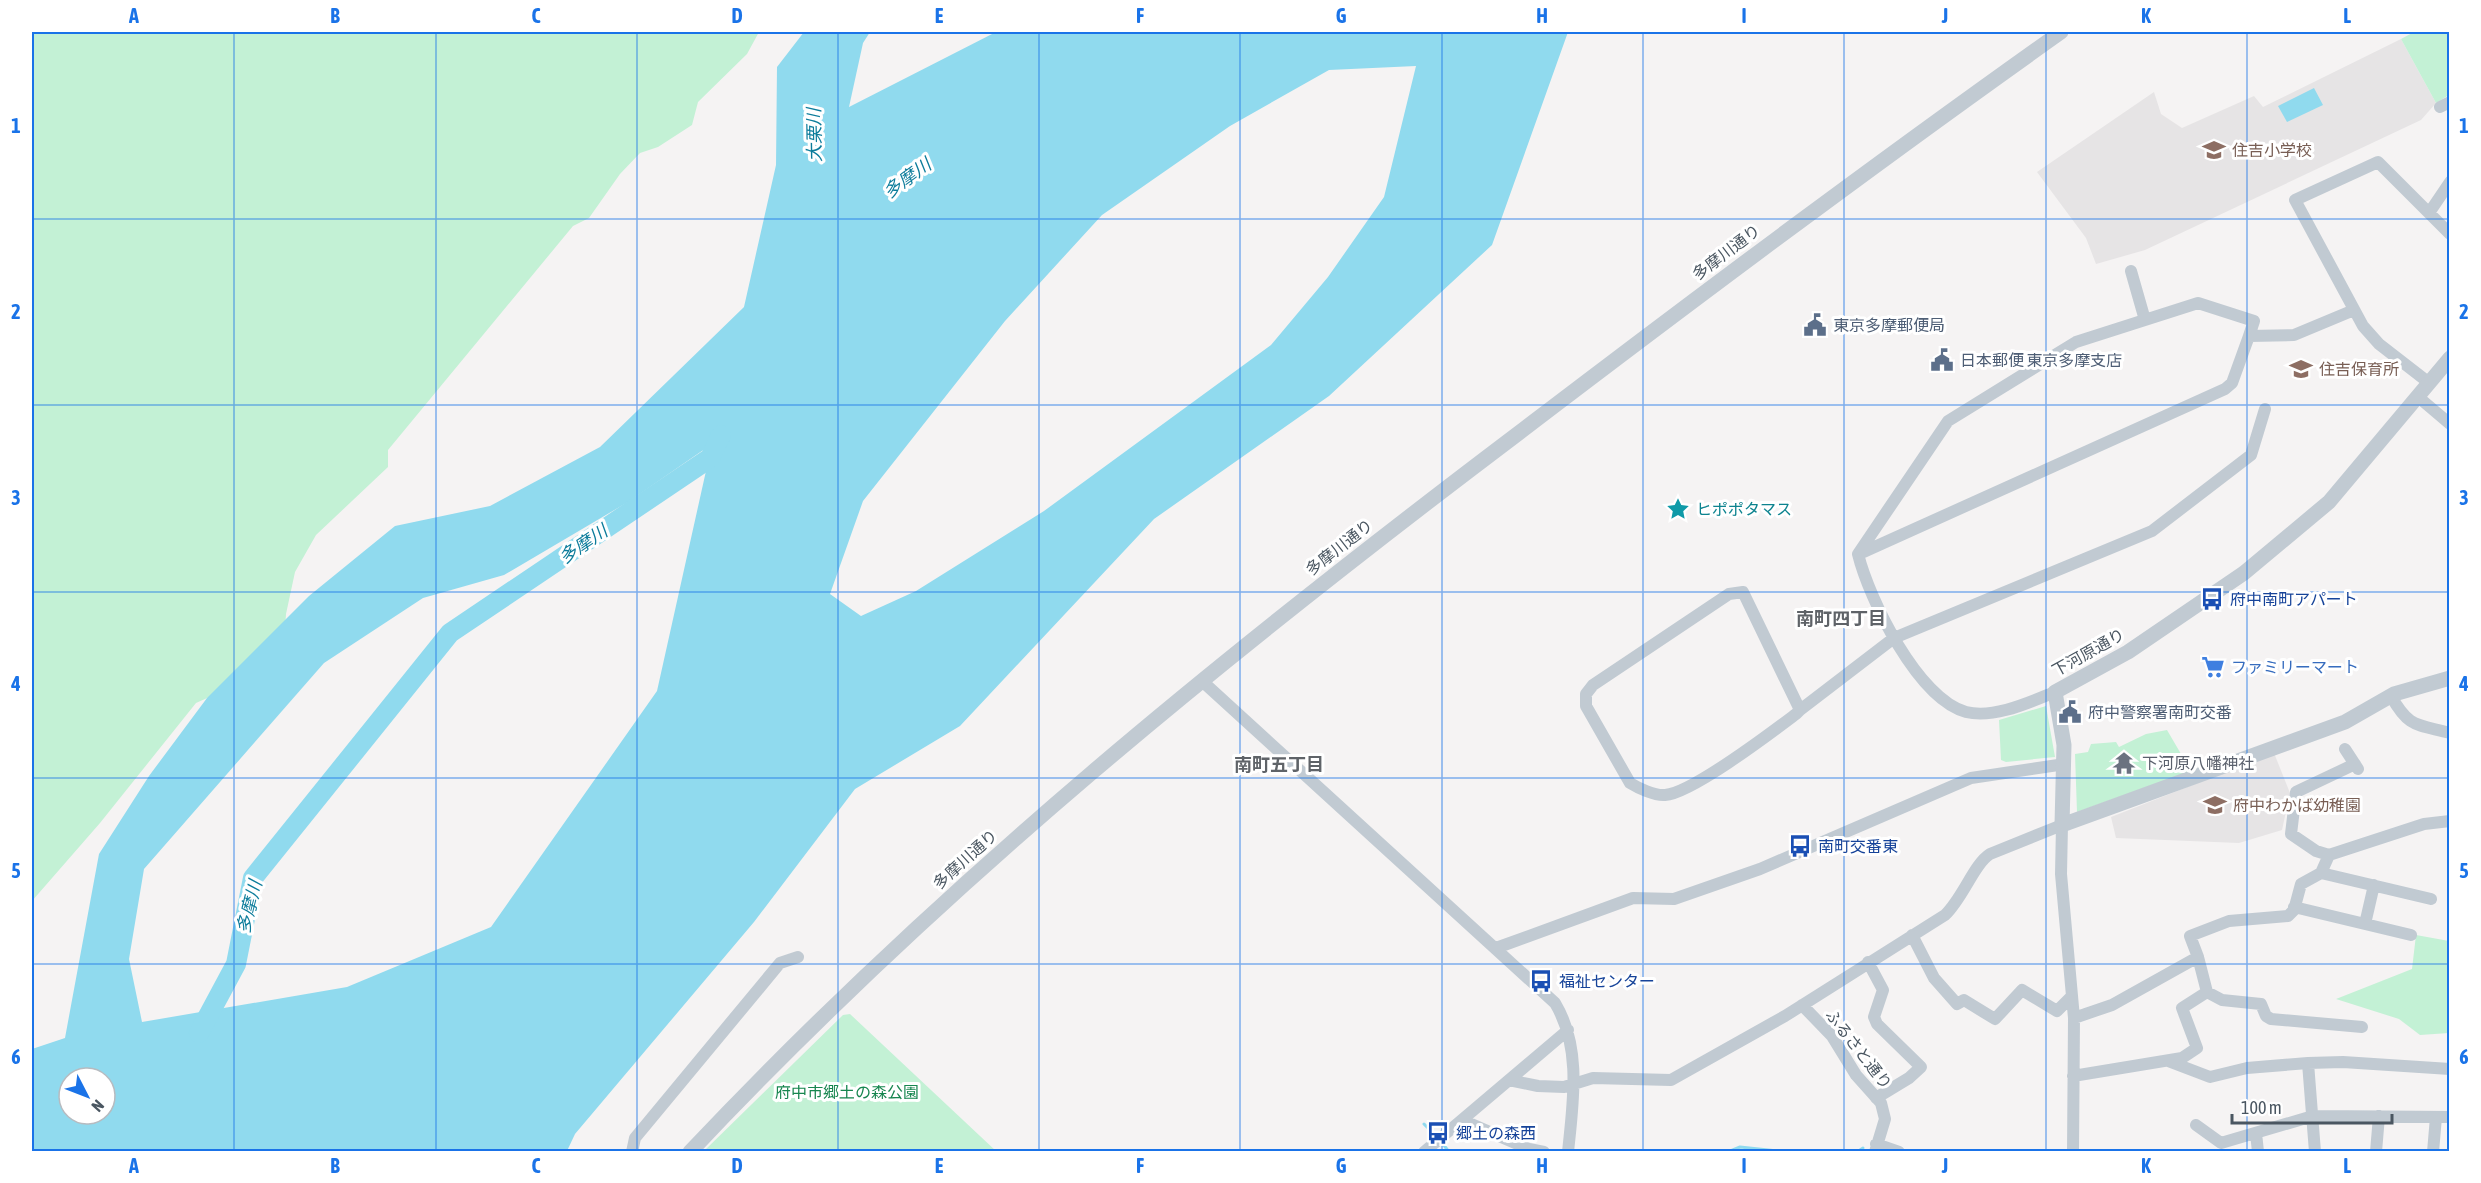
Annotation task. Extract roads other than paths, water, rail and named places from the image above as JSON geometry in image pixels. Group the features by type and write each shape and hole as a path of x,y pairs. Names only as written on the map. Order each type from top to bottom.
{"street":[{"name":"多摩川通り","path":"690,1152 786,1051 951,896 1202,681 1399,524 1634,344 1832,195 2061,32"},
{"path":"2428,382 2379,344 2354,310 2295,200 2378,162 2450,234"},
{"path":"2429,213 2450,182"},
{"path":"2131,271 2145,320"},
{"path":"2198,303 2254,321 2232,383 2225,389 1858,554 1948,421 2076,342 2198,303"},
{"path":"2249,336 2294,335 2354,310"},
{"name":"下河原通り","path":"2073,1152 2074,1018 2061,874 2065,764 2062,724 2055,692 2128,652 2255,564 2330,502 2450,358"},
{"path":"2417,396 2450,424"},
{"path":"1800,710 1743,592 1729,594 1593,685 1586,694 1586,706 1630,783 1664,796 1683,789 1756,745 1894,638 2152,531 2251,455 2265,409"},
{"path":"1858,554 1900,650 1939,696 1968,712 1998,710 2055,692"},
{"path":"1509,1080 1538,1086 1564,1087 1593,1078 1671,1080 1802,1005 1953,908 1984,858 2062,825 2345,722 2391,696 2450,678"},
{"path":"1202,681 1555,1003 1568,1030 1571,1043 1572,1083 1568,1152"},
{"path":"2391,696 2403,717 2411,722 2450,733"},
{"path":"2345,749 2357,767 2296,792 2291,834 2316,851 2329,855 2424,824 2450,821"},
{"path":"1496,948 1634,898 1674,899 1760,869 1971,778 2065,764"},
{"path":"2329,855 2321,873 2312,881 2301,884 2294,907 2288,916 2229,921 2190,936 2207,992 2222,1000 2261,1005 2266,1017 2271,1019 2362,1027"},
{"path":"2321,873 2431,899"},
{"path":"2365,924 2374,885"},
{"path":"2294,907 2411,935"},
{"path":"1911,935 1934,978 1957,1004 1964,1000 1995,1019 2022,990 2057,1011 2072,996"},
{"path":"632,1152 635,1138 780,963 798,957"},
{"path":"2074,1018 2112,1005 2198,957"},
{"path":"1869,962 1883,990 1874,1017 1877,1024 1921,1067 1909,1078 1876,1098"},
{"path":"2073,1076 2116,1067 2182,1058 2197,1048 2182,1008 2207,992"},
{"name":"ふるさと通り","path":"1802,1005 1832,1035 1856,1075 1881,1103 1885,1119 1876,1148"},
{"path":"1424,1152 1568,1030"},
{"path":"2168,1061 2211,1077 2247,1068 2307,1063 2343,1062 2450,1069"},
{"path":"2307,1063 2315,1152"},
{"path":"2196,1125 2221,1143 2313,1116 2450,1117"},
{"path":"2376,1152 2379,1116"},
{"path":"2433,1152 2436,1117"},
{"path":"1462,1120 1529,1149 1544,1152"},
{"path":"2256,1133 2258,1152"},
{"path":"1876,1148 1899,1152"}],"water":[{"name":"大栗川","path":"804,32 870,32 863,43 849,107 996,32 1568,32 1492,245 1329,396 1154,519 960,726 855,789 754,922 575,1134 567,1151 32,1151 32,1049 65,1038 99,854 149,776 207,698 309,596 395,526 490,506 600,447 744,307 776,165 777,67","holes":["1416,66 1384,197 1328,277 1271,345 1044,511 916,591 861,616 830,594 863,501 1005,321 1102,215 1230,126 1329,70","712,444 657,691 491,927 347,987 142,1022 129,959 144,869 324,663 423,598 504,575 628,502"]},
{"path":"2314,88 2323,105 2287,122 2278,106"}],"waterway":[{"name":"多摩川","path":"199,1033 236,964 253,878 450,633 710,458 721,435"},
{"path":"1424,1124 1433,1133"},
{"path":"1443,1144 1449,1152"},
{"path":"1728,1152 1740,1147 1787,1152"},
{"path":"1857,1152 1863,1148"}],"place":[{"name":"住吉小学校","path":"2214,150"},
{"name":"東京多摩郵便局","path":"1815,325"},
{"name":"日本郵便 東京多摩支店","path":"1942,360"},
{"name":"住吉保育所","path":"2301,369"},
{"name":"ヒポポタマス","path":"1678,509"},
{"name":"府中南町アパート","path":"2212,599"},
{"name":"ファミリーマート","path":"2213,667"},
{"name":"府中警察署南町交番","path":"2070,712"},
{"name":"下河原八幡神社","path":"2124,763"},
{"name":"府中わかば幼稚園","path":"2215,805"},
{"name":"南町交番東","path":"1800,846"},
{"name":"福祉センター","path":"1541,981"},
{"name":"郷土の森西","path":"1438,1133"}],"district":[{"name":"南町四丁目","path":"1841,618"},
{"name":"南町五丁目","path":"1279,764"}],"park label":[{"name":"府中市郷土の森公園","path":"847,1092"}]}
